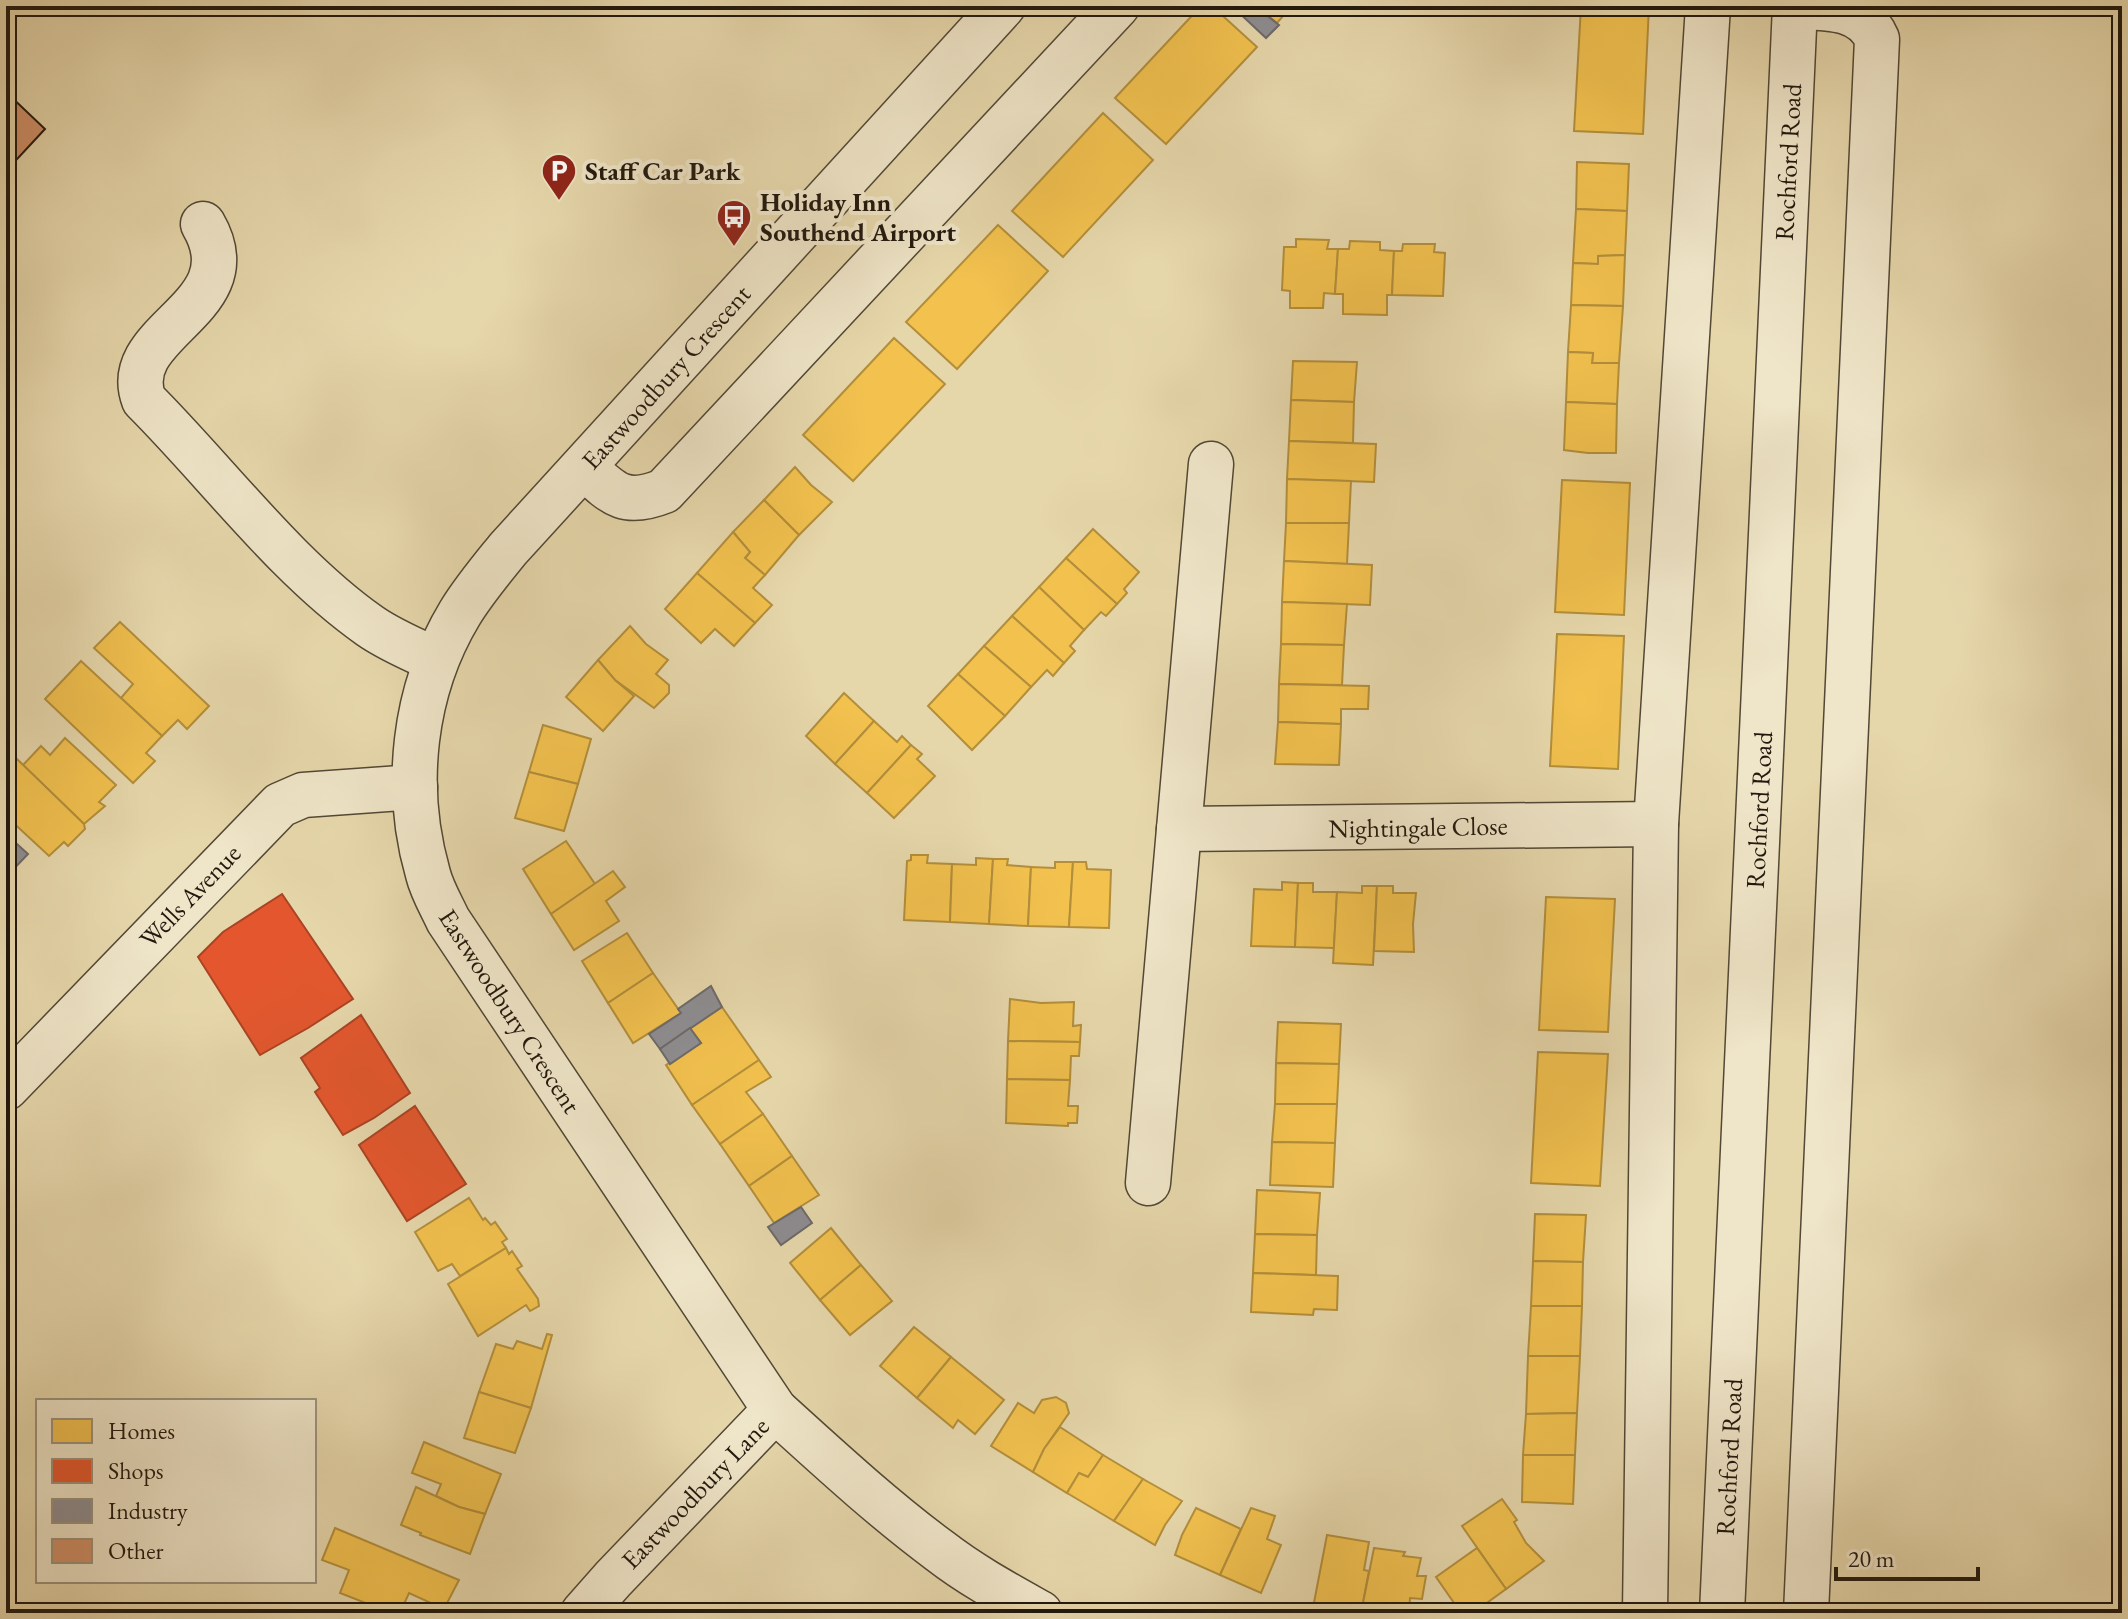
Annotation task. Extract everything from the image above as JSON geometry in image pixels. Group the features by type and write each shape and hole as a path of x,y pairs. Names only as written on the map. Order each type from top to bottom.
{"street":[{"name":"Eastwoodbury Crescent","path":"1003,6 508,549 479,585 459,615 436,660 421,711 415,751 415,787 422,849 429,878 448,920 775,1410 941,1552 1040,1613"},
{"path":"584,467 606,487 631,500 664,491 1117,6"},
{"path":"1645,1613 1656,824 1708,6"},
{"path":"1795,6 1852,13 1872,29 1877,39 1806,1613"},
{"name":"Rochford Road","path":"1722,1613 1795,6"},
{"path":"174,430 332,596 372,628 436,660"},
{"path":"1148,1183 1211,464"},
{"name":"Wells Avenue","path":"6,1088 280,805 303,795 415,787"},
{"name":"Nightingale Close","path":"1179,829 1656,824"},
{"name":"Eastwoodbury Lane","path":"583,1613 775,1410"}],"building: Homes":[{"path":"1201,6 1212,6 1257,47 1166,144 1115,98"},
{"path":"1255,6 1292,6 1277,23"},
{"path":"1581,6 1649,6 1643,134 1574,131"},
{"path":"1103,113 1153,160 1063,257 1012,211"},
{"path":"1577,162 1629,164 1627,211 1576,209"},
{"path":"1576,209 1627,211 1625,255 1598,256 1598,264 1573,263"},
{"path":"998,225 1048,271 957,369 906,322"},
{"path":"1296,239 1329,240 1327,249 1338,249 1335,294 1324,293 1323,308 1290,308 1290,291 1282,290 1284,247 1296,247"},
{"path":"1350,241 1380,242 1380,250 1394,251 1392,295 1387,295 1387,315 1343,314 1343,294 1335,294 1338,249 1349,249"},
{"path":"1403,244 1435,244 1434,252 1445,253 1443,296 1392,295 1394,251 1402,251"},
{"path":"1625,255 1623,306 1571,305 1573,263 1598,264 1598,256"},
{"path":"1571,305 1623,306 1619,363 1592,363 1593,353 1568,352"},
{"path":"894,338 945,384 853,481 803,435"},
{"path":"1568,352 1593,353 1592,363 1619,363 1617,404 1566,402"},
{"path":"1293,361 1357,362 1354,402 1291,400"},
{"path":"1291,400 1354,402 1353,443 1289,441"},
{"path":"1566,402 1617,404 1616,453 1564,450"},
{"path":"1289,441 1376,444 1374,482 1287,479"},
{"path":"795,467 832,502 799,535 764,500"},
{"path":"1287,479 1351,481 1349,523 1286,523"},
{"path":"1562,480 1630,483 1624,615 1555,612"},
{"path":"764,500 799,535 765,575 745,558 750,552 733,532"},
{"path":"1286,523 1349,523 1347,564 1284,561"},
{"path":"1093,529 1139,572 1124,589 1127,593 1117,604 1066,558"},
{"path":"733,532 750,552 745,558 765,575 753,588 772,605 755,623 697,573"},
{"path":"1066,558 1117,604 1106,616 1101,612 1084,630 1039,587"},
{"path":"1284,561 1372,565 1370,605 1282,602"},
{"path":"697,573 755,623 734,646 715,629 701,643 665,609"},
{"path":"1039,587 1084,630 1070,646 1075,651 1064,663 1012,616"},
{"path":"1282,602 1347,604 1344,645 1281,644"},
{"path":"1012,616 1064,663 1053,676 1047,670 1031,687 984,646"},
{"path":"120,622 209,706 187,729 178,720 162,736 121,698 133,684 94,648"},
{"path":"630,626 646,644 668,660 656,674 669,685 669,693 654,708 615,680 598,660"},
{"path":"1557,634 1624,636 1618,769 1550,766"},
{"path":"1281,644 1344,645 1342,685 1279,684"},
{"path":"984,646 1031,687 1005,716 958,674"},
{"path":"598,660 634,696 603,731 566,697"},
{"path":"81,661 162,736 146,753 155,761 133,783 45,699"},
{"path":"958,674 1005,716 972,750 928,706"},
{"path":"1279,684 1369,686 1368,709 1341,709 1341,724 1278,722"},
{"path":"844,693 874,721 835,764 806,736"},
{"path":"874,721 897,742 902,736 911,745 867,793 835,764"},
{"path":"1278,722 1341,724 1339,765 1275,764"},
{"path":"543,725 591,739 578,784 529,772"},
{"path":"65,738 116,785 99,802 105,806 84,824 23,765 41,746 50,755"},
{"path":"911,745 922,754 917,759 935,776 894,818 867,793"},
{"path":"17,759 84,824 85,829 68,846 64,842 49,856 6,816 6,799 13,791 6,784 6,772"},
{"path":"529,772 578,784 564,831 515,818"},
{"path":"566,841 595,884 551,914 523,869"},
{"path":"911,855 928,855 927,863 952,864 950,922 904,920 907,861 911,860"},
{"path":"976,858 993,859 989,924 950,922 952,864 976,865"},
{"path":"993,859 1008,859 1007,865 1031,867 1028,926 989,924"},
{"path":"1055,862 1073,862 1069,927 1028,926 1031,867 1055,868"},
{"path":"1073,862 1086,862 1087,869 1111,870 1109,928 1069,927"},
{"path":"613,871 625,887 606,901 619,921 574,950 551,914"},
{"path":"1282,882 1298,883 1295,947 1251,946 1254,889 1282,890"},
{"path":"1298,883 1313,883 1313,892 1337,892 1334,948 1295,947"},
{"path":"1362,886 1377,886 1373,965 1333,963 1337,892 1362,893"},
{"path":"1377,886 1393,886 1393,893 1416,893 1414,952 1374,951"},
{"path":"1546,897 1615,899 1608,1032 1539,1030"},
{"path":"627,933 653,973 608,1003 582,961"},
{"path":"653,973 681,1013 633,1043 608,1003"},
{"path":"1010,999 1041,1003 1074,1002 1073,1026 1081,1025 1080,1042 1008,1041"},
{"path":"722,1007 759,1060 692,1105 666,1065 701,1043 690,1028"},
{"path":"1278,1022 1341,1024 1339,1064 1276,1063"},
{"path":"1008,1041 1080,1042 1079,1056 1071,1056 1070,1080 1007,1079"},
{"path":"1538,1052 1608,1054 1600,1186 1531,1183"},
{"path":"759,1060 771,1077 746,1092 763,1114 720,1144 692,1105"},
{"path":"1276,1063 1339,1064 1337,1104 1275,1104"},
{"path":"1007,1079 1070,1080 1068,1106 1078,1106 1077,1123 1068,1123 1068,1126 1006,1123"},
{"path":"1275,1104 1337,1104 1335,1143 1272,1142"},
{"path":"763,1114 792,1156 749,1186 720,1144"},
{"path":"1272,1142 1335,1143 1333,1187 1270,1185"},
{"path":"792,1156 819,1195 774,1223 749,1186"},
{"path":"1257,1190 1320,1193 1317,1235 1255,1234"},
{"path":"469,1198 483,1220 485,1218 491,1225 495,1222 507,1239 502,1242 506,1248 460,1276 452,1264 438,1271 415,1232"},
{"path":"1535,1214 1586,1215 1583,1262 1533,1261"},
{"path":"831,1228 861,1265 820,1300 790,1263"},
{"path":"1255,1234 1317,1235 1316,1275 1253,1273"},
{"path":"506,1248 509,1254 512,1251 522,1266 517,1269 538,1299 539,1306 530,1311 526,1305 478,1336 448,1284"},
{"path":"1533,1261 1583,1262 1582,1306 1531,1306"},
{"path":"861,1265 892,1301 850,1335 820,1300"},
{"path":"1253,1273 1338,1276 1337,1310 1314,1309 1313,1315 1251,1312"},
{"path":"1531,1306 1582,1306 1580,1356 1528,1356"},
{"path":"914,1327 951,1357 917,1398 880,1366"},
{"path":"547,1334 552,1335 531,1408 479,1392 496,1344 513,1349 517,1341 542,1349"},
{"path":"1528,1356 1580,1356 1577,1413 1526,1414"},
{"path":"951,1357 1004,1400 975,1434 958,1420 953,1428 917,1398"},
{"path":"479,1392 531,1408 515,1453 464,1438"},
{"path":"1056,1397 1066,1403 1069,1413 1044,1449 1033,1472 991,1446 1018,1403 1034,1413 1042,1400"},
{"path":"1577,1413 1575,1455 1523,1455 1526,1414"},
{"path":"1060,1427 1103,1455 1088,1477 1079,1473 1067,1493 1033,1472 1044,1449"},
{"path":"424,1442 501,1474 485,1514 436,1496 441,1484 412,1473"},
{"path":"1103,1455 1143,1479 1114,1521 1067,1493 1079,1473 1088,1477"},
{"path":"1523,1455 1575,1455 1573,1504 1522,1502"},
{"path":"1143,1479 1182,1501 1155,1545 1114,1521"},
{"path":"416,1487 459,1507 485,1514 470,1554 401,1525"},
{"path":"1502,1499 1517,1520 1514,1522 1526,1543 1544,1561 1506,1589 1462,1526"},
{"path":"1196,1508 1241,1529 1220,1575 1175,1555"},
{"path":"1251,1508 1275,1516 1267,1539 1281,1545 1261,1593 1220,1575"},
{"path":"335,1528 459,1580 444,1609 409,1593 400,1613 391,1613 340,1593 349,1570 322,1560"},
{"path":"1327,1535 1369,1542 1364,1570 1369,1571 1361,1613 1312,1613"},
{"path":"1374,1548 1405,1552 1403,1556 1421,1558 1417,1576 1426,1576 1422,1599 1410,1598 1409,1613 1361,1613"},
{"path":"1477,1548 1506,1589 1473,1613 1461,1613 1436,1577"}],"building: Shops":[{"path":"282,894 353,999 260,1055 198,957 223,932"},
{"path":"361,1015 410,1093 343,1135 315,1092 320,1088 301,1058"},
{"path":"415,1106 466,1184 407,1221 359,1145"}],"building: Industry":[{"path":"1235,6 1255,6 1279,25 1266,38"},
{"path":"6,834 28,854 6,877"},
{"path":"711,986 722,1007 660,1049 649,1034 681,1013 678,1009"},
{"path":"690,1028 701,1043 670,1064 660,1049"},
{"path":"801,1207 812,1223 781,1245 768,1227"}],"building: Other":[{"path":"6,92 45,129 6,171"}],"place":[{"name":"Staff Car Park","path":"559,202"},
{"name":"Holiday Inn Southend Airport","path":"734,248"}]}
